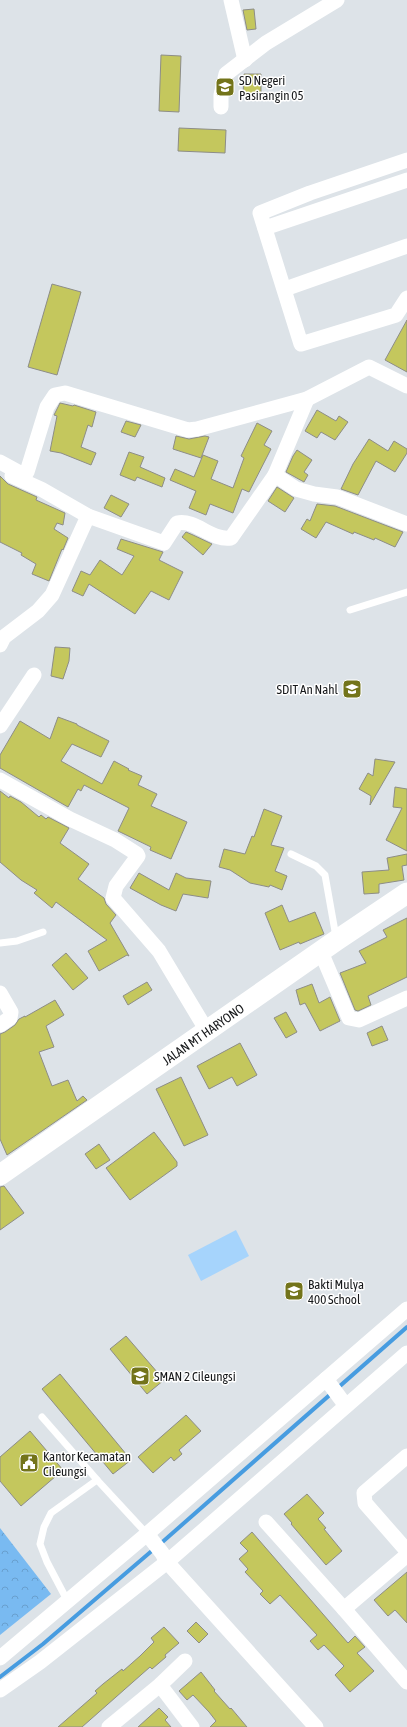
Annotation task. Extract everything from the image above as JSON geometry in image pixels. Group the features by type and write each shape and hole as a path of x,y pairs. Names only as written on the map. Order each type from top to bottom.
{"main road":[{"name":"JALAN MT HARYONO","path":"2,1169 207,1032 329,946 406,897"}],"street":[{"path":"231,0 245,60"},
{"path":"221,107 221,96 226,74 272,40 338,0"},
{"path":"407,160 310,193 260,213 301,344 396,315 407,298"},
{"path":"265,228 402,182 391,165"},
{"path":"284,289 407,246"},
{"path":"0,462 22,474 27,472 46,407 55,395 65,393 188,430 197,429 307,399 369,367 407,386"},
{"path":"0,470 41,489 88,516 164,543 177,522 184,521 222,540 231,538 275,474 307,399"},
{"path":"275,474 296,489 314,494 336,497 407,524"},
{"path":"0,645 4,637 38,611 52,595 88,516"},
{"path":"0,720 34,675"},
{"path":"0,780 70,818 115,840 137,854 138,856 116,886 113,898 158,951 207,1032"},
{"path":"329,946 349,1018 359,1020 407,998"},
{"path":"0,993 11,1012 10,1018 0,1025"},
{"path":"0,1658 67,1600 148,1536 407,1309"},
{"path":"0,1690 40,1662 165,1557 344,1402 407,1353"},
{"path":"327,1380 344,1402"},
{"path":"407,1456 364,1493 363,1497 365,1503 407,1551"},
{"path":"266,1522 404,1673"},
{"path":"148,1536 316,1727"},
{"path":"344,1608 407,1555"},
{"path":"109,1727 160,1685 185,1661"},
{"path":"160,1685 192,1727"}],"lane":[{"path":"350,610 407,592"},
{"path":"291,854 316,866 325,875 329,946"},
{"path":"0,943 17,941 43,932"},
{"path":"42,1417 148,1536"},
{"path":"67,1600 47,1562 40,1544 44,1527 51,1513 97,1480"}],"green space":[{"path":"0,1528 51,1594 0,1635"}],"shaded area":[{"path":"236,1230 249,1256 201,1281 188,1255"}],"building":[{"path":"254,9 256,29 247,30 243,10"},
{"path":"161,55 181,56 179,112 159,111"},
{"path":"244,74 261,74 261,96 243,95"},
{"path":"179,128 226,130 225,153 178,151"},
{"path":"52,284 81,292 57,375 28,367"},
{"path":"407,320 407,372 385,360"},
{"path":"60,403 74,405 96,412 92,427 88,425 81,447 96,453 91,465 61,453 50,451 57,416 54,415"},
{"path":"317,410 336,421 339,416 348,422 335,440 321,432 317,438 305,431"},
{"path":"126,421 141,425 135,437 121,432"},
{"path":"257,423 272,431 264,445 271,449 249,492 242,489 233,513 210,504 206,515 189,508 196,491 170,480 175,469 194,477 203,455 218,461 211,479 233,488 244,458 241,456"},
{"path":"176,436 189,439 205,436 209,437 201,458 173,449"},
{"path":"369,439 388,451 394,441 407,449 407,453 395,472 376,461 358,495 341,489 353,464"},
{"path":"297,450 312,460 304,472 308,475 304,482 286,472"},
{"path":"129,452 144,457 140,467 165,478 162,487 137,477 135,481 120,475"},
{"path":"0,476 8,484 37,497 36,500 65,513 63,525 57,523 54,529 68,538 49,581 32,574 36,564 21,555 22,553 0,542"},
{"path":"277,487 294,498 285,512 268,501"},
{"path":"111,495 129,504 121,517 104,508"},
{"path":"317,504 335,506 403,532 395,547 375,538 374,540 354,532 353,534 326,522 316,538 301,529 307,519 310,521"},
{"path":"186,532 212,544 203,555 182,537"},
{"path":"121,539 163,552 159,560 183,572 169,600 151,591 135,614 89,584 83,596 72,591 81,571 90,575 100,560 122,575 134,556 117,549"},
{"path":"55,647 70,648 69,661 63,679 51,676"},
{"path":"58,717 77,724 109,741 101,757 72,744 61,761 102,784 114,761 129,769 128,770 142,776 138,785 157,794 151,806 187,822 171,859 150,850 151,847 118,831 129,808 84,785 81,791 78,789 68,807 0,768 0,755 20,721 50,739"},
{"path":"375,759 395,762 370,805 371,796 359,789 368,773 373,776"},
{"path":"395,787 407,789 407,851 386,840 402,808 393,807"},
{"path":"0,791 9,798 10,796 21,802 39,817 41,815 46,819 48,817 69,828 60,843 89,864 78,879 104,898 106,904 116,915 110,923 129,956 127,955 99,971 88,951 107,940 56,902 52,908 34,893 37,890 21,880 0,862"},
{"path":"264,809 282,816 271,845 284,848 275,871 287,876 282,890 270,885 269,887 250,883 230,870 219,867 224,849 245,854 252,836 254,837"},
{"path":"407,854 407,865 402,866 404,880 379,884 379,893 364,894 362,872 389,870 387,858"},
{"path":"139,873 169,890 176,873 186,878 211,881 208,898 183,894 176,911 161,905 130,888"},
{"path":"282,905 289,922 315,912 324,934 280,950 265,913"},
{"path":"407,918 407,977 368,996 371,1005 358,1011 355,1010 340,973 366,963 359,951 387,937 383,930"},
{"path":"66,953 88,978 73,990 52,965"},
{"path":"147,982 152,990 128,1005 123,996"},
{"path":"312,984 319,1003 330,997 340,1021 320,1031 305,1003 300,1005 296,990"},
{"path":"55,1000 64,1015 46,1026 54,1047 39,1052 52,1086 68,1080 77,1101 83,1096 87,1100 7,1155 0,1139 0,1034 15,1025 19,1019"},
{"path":"286,1012 297,1032 286,1038 274,1018"},
{"path":"382,1026 388,1040 372,1046 367,1033"},
{"path":"240,1043 257,1075 237,1086 232,1077 209,1089 197,1066"},
{"path":"181,1077 208,1135 184,1146 156,1089"},
{"path":"154,1132 177,1162 177,1166 130,1200 106,1168"},
{"path":"99,1144 110,1160 96,1169 85,1154"},
{"path":"4,1186 24,1213 0,1230 0,1187"},
{"path":"126,1336 164,1380 147,1394 110,1349"},
{"path":"60,1374 131,1460 113,1474 42,1389"},
{"path":"186,1415 201,1431 179,1450 182,1454 174,1461 171,1457 153,1473 138,1457"},
{"name":"Kantor Kecamatan Cileungsi","path":"30,1431 63,1470 21,1506 0,1481 0,1457"},
{"path":"307,1494 324,1513 318,1519 342,1551 326,1565 284,1514"},
{"path":"252,1532 348,1643 355,1636 365,1647 357,1653 374,1671 350,1692 335,1675 344,1666 324,1645 318,1650 310,1641 317,1635 280,1595 270,1604 260,1594 263,1591 245,1572 248,1569 239,1559 248,1551 240,1543"},
{"path":"407,1572 407,1623 395,1610 388,1616 374,1600"},
{"path":"196,1622 208,1634 199,1643 187,1631"},
{"path":"164,1627 179,1643 165,1655 166,1657 152,1669 150,1667 82,1727 58,1727 97,1693 95,1691 103,1684 122,1669 123,1671 140,1656 154,1642 151,1638"},
{"path":"201,1672 215,1690 214,1691 247,1727 210,1727 216,1721 209,1712 193,1695 187,1700 179,1691"},
{"path":"159,1708 168,1717 165,1720 171,1727 138,1727"}],"waterway":[{"path":"159,1545 407,1327"},
{"path":"0,1677 43,1644 154,1549"}],"place":[{"name":"SD Negeri Pasirangin 05","path":"225,87"},
{"name":"SDIT An Nahl","path":"352,689"},
{"name":"Bakti Mulya 400 School","path":"294,1291"},
{"name":"SMAN 2 Cileungsi","path":"140,1376"},
{"name":"Kantor Kecamatan Cileungsi","path":"29,1463"}]}
